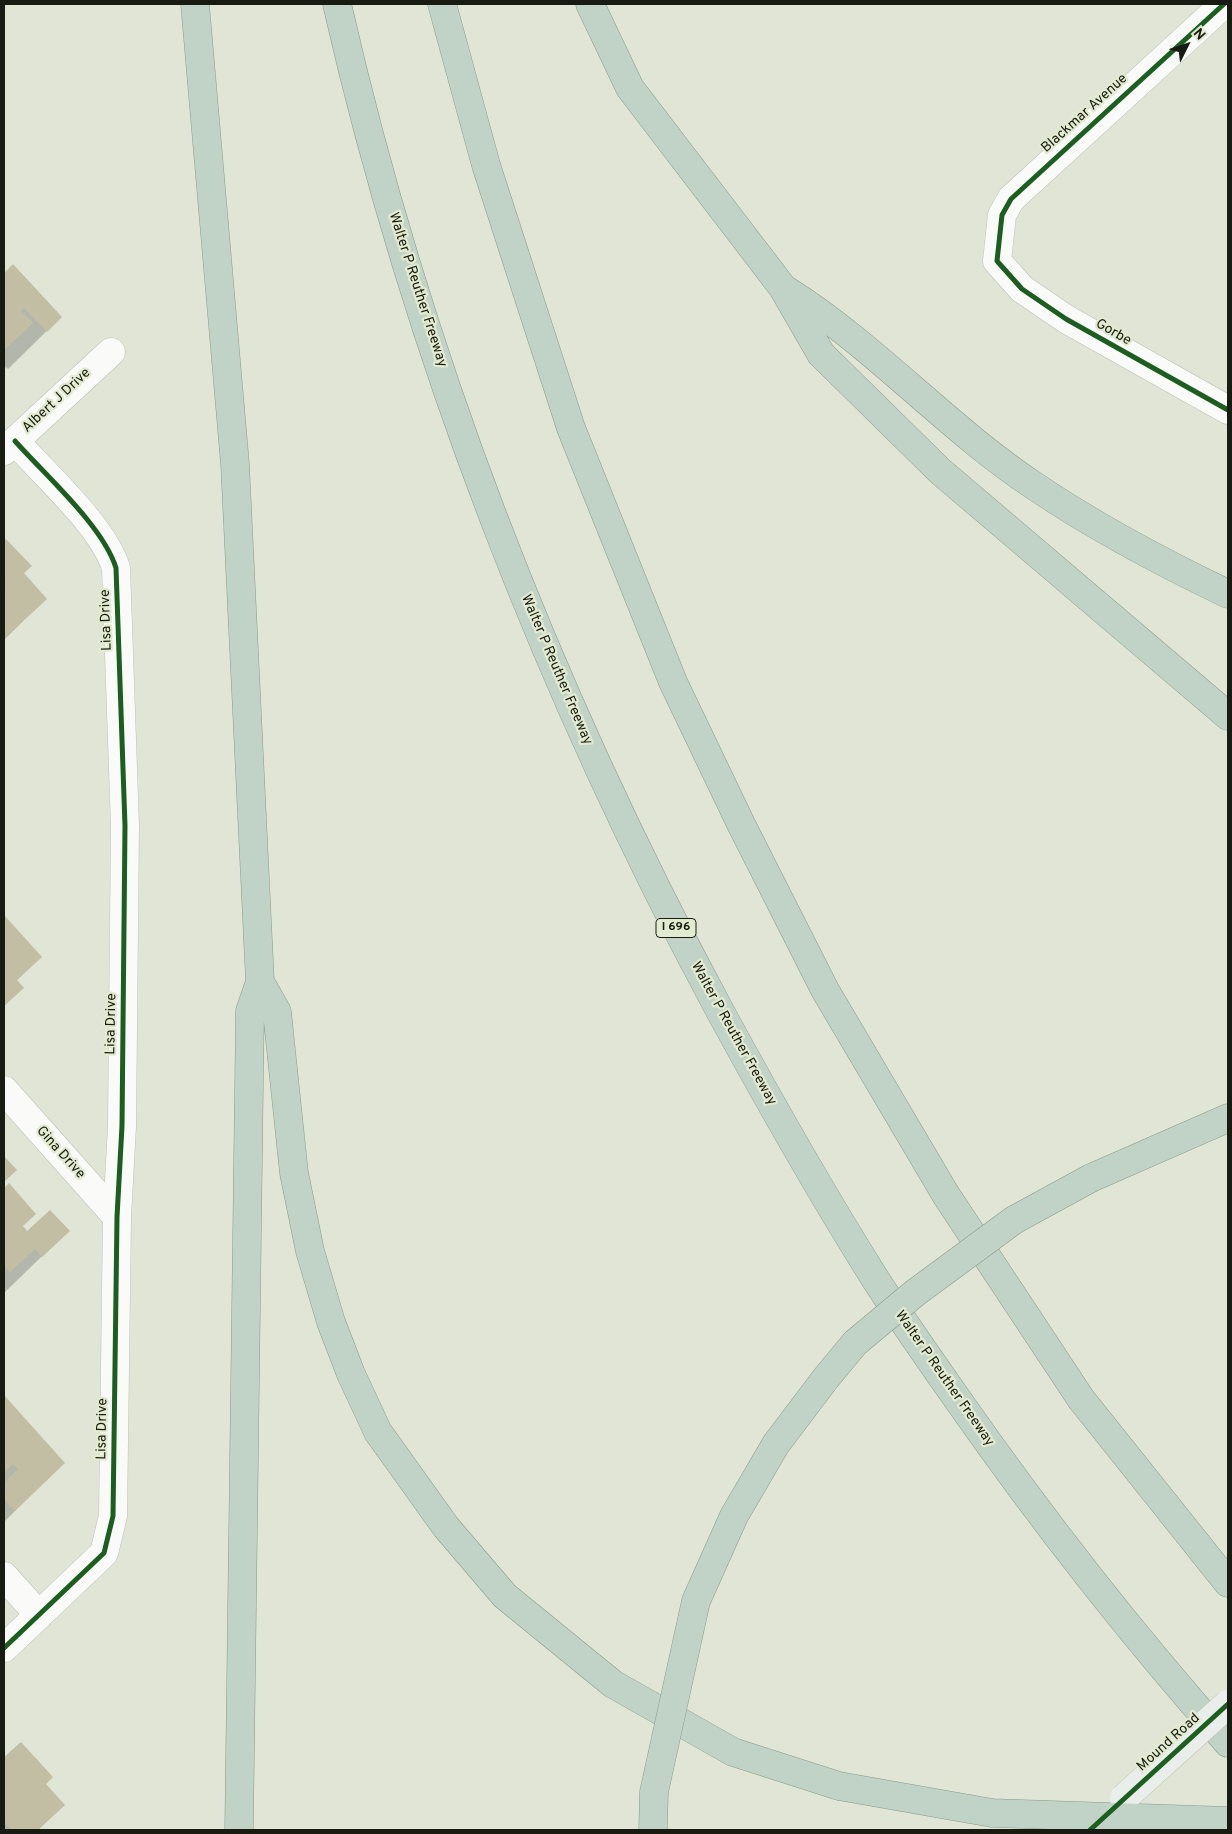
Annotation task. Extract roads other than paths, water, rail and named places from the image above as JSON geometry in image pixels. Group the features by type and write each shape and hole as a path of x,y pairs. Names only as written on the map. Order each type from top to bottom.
{"highway":[{"path":"195,4 235,464 260,982 250,1011 239,1830"},
{"name":"Walter P Reuther Freeway","path":"337,4 352,70 385,187 459,422 553,665 594,760 682,939 800,1154 877,1282 1002,1462 1076,1563 1150,1654 1228,1743"},
{"path":"442,4 486,165 571,428 674,682 741,824 825,990 946,1195 1081,1399 1228,1583"},
{"path":"590,4 603,27 630,88 783,288 821,354 940,471 1228,716"},
{"path":"783,288 821,312 928,404 1032,485 1149,556 1228,594"},
{"path":"260,982 278,1012 294,1173 310,1251 331,1322 351,1374 378,1432 435,1511 505,1596 612,1684 733,1752 839,1786 992,1813 1228,1821"},
{"path":"653,1830 654,1792 696,1601 734,1516 776,1444 826,1378 855,1343 915,1293 1014,1220 1091,1178 1228,1118"}],"street":[{"name":"Blackmar Avenue","path":"997,261 1002,215 1011,199 1224,4"},
{"name":"Gorbe","path":"997,261 1022,289 1066,319 1228,410"},
{"name":"Albert J Drive","path":"9,446 110,352"},
{"name":"Lisa Drive","path":"4,1648 104,1553 113,1516 117,1216 122,1126 125,826 116,568 111,551 98,532 9,446"},
{"name":"Gina Drive","path":"4,1090 117,1216"},
{"path":"4,1576 39,1615"},
{"name":"Mound Road","path":"1124,1798 1228,1704"}]}
